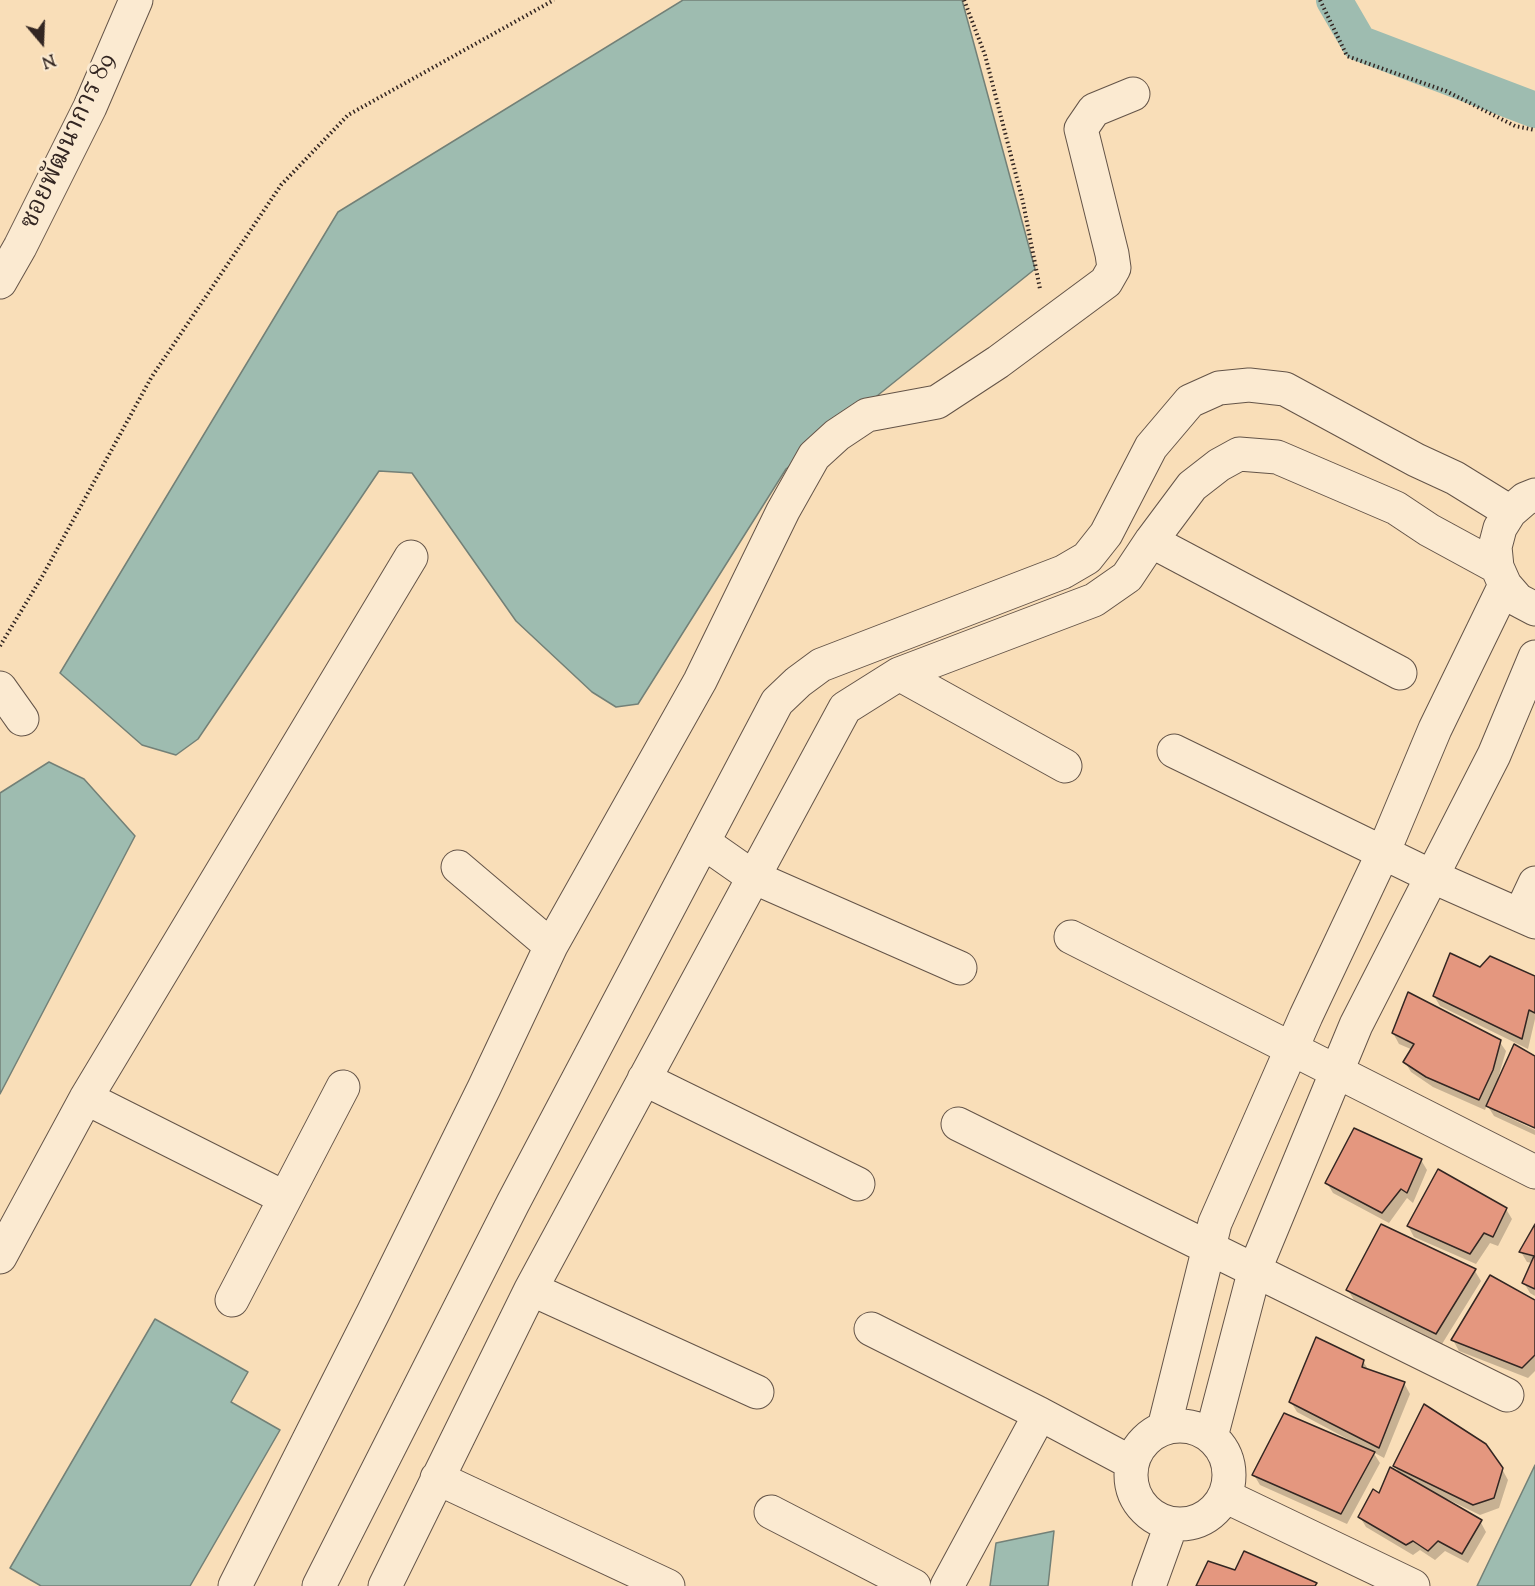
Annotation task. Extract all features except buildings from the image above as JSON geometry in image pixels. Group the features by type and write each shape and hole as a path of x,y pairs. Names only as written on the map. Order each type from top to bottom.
{"street":[{"name":"ซอยพัฒนาการ 89","path":"0,282 90,107 136,0"},
{"path":"235,1586 390,1280 484,1088 550,946 700,681 783,511 814,456 837,435 867,415 936,402 998,362 1106,282 1114,268 1112,254 1082,129 1094,110 1133,94"},
{"path":"319,1586 513,1203 777,702 821,665 1063,572 1087,558 1106,534 1151,447 1190,401 1219,388 1248,385 1285,388 1416,460 1455,478 1522,503 1500,528 1495,548 1501,576 1383,853 1292,1049 1215,1223 1164,1428"},
{"path":"385,1586 531,1289 845,708 899,674 1094,600 1127,577 1192,486 1219,465 1239,454 1277,456 1396,508 1501,576 1518,600 1535,609"},
{"path":"1396,508 1416,460"},
{"path":"1151,541 1400,673"},
{"path":"0,1257 86,1098 411,557"},
{"path":"1211,1437 1255,1269 1356,1025 1494,755 1535,657"},
{"path":"899,674 1065,766"},
{"path":"0,688 22,720"},
{"path":"1174,751 1431,876 1527,918 1535,883"},
{"path":"703,842 753,877 960,968"},
{"path":"458,867 550,946"},
{"path":"1071,938 1535,1172"},
{"path":"644,1079 858,1184"},
{"path":"232,1300 343,1087"},
{"path":"86,1098 285,1198"},
{"path":"958,1124 1507,1395"},
{"path":"531,1289 757,1392"},
{"path":"871,1329 1132,1463"},
{"path":"947,1586 1040,1414"},
{"path":"1181,1426 1197,1428 1211,1437 1222,1449 1228,1464 1229,1480 1225,1496 1216,1510 1203,1519 1187,1525 1171,1525 1155,1519 1143,1509 1134,1495 1130,1479 1132,1463 1138,1448 1150,1436 1164,1428 1181,1426"},
{"path":"437,1478 668,1586"},
{"path":"1225,1496 1413,1586"},
{"path":"771,1512 915,1586"},
{"path":"1149,1586 1171,1525"}],"path":[{"path":"0,646 43,575 151,378 281,185 348,115 554,0"},
{"path":"964,0 985,55 1023,202 1046,325"},
{"path":"1320,0 1347,56 1446,91 1515,126 1535,130"}],"shaded area":[{"path":"683,0 962,0 1035,269 786,469 638,704 616,707 592,692 516,621 412,473 379,471 198,739 176,755 142,745 60,673 338,212"},
{"path":"49,762 84,779 135,836 0,1094 0,793"},
{"path":"155,1319 248,1372 231,1402 280,1430 190,1586 41,1586 10,1568"},
{"path":"1535,1465 1535,1586 1477,1586"},
{"path":"1054,1531 1048,1586 990,1586 996,1543"}],"waterway":[{"path":"1334,0 1359,43 1535,110"}]}
